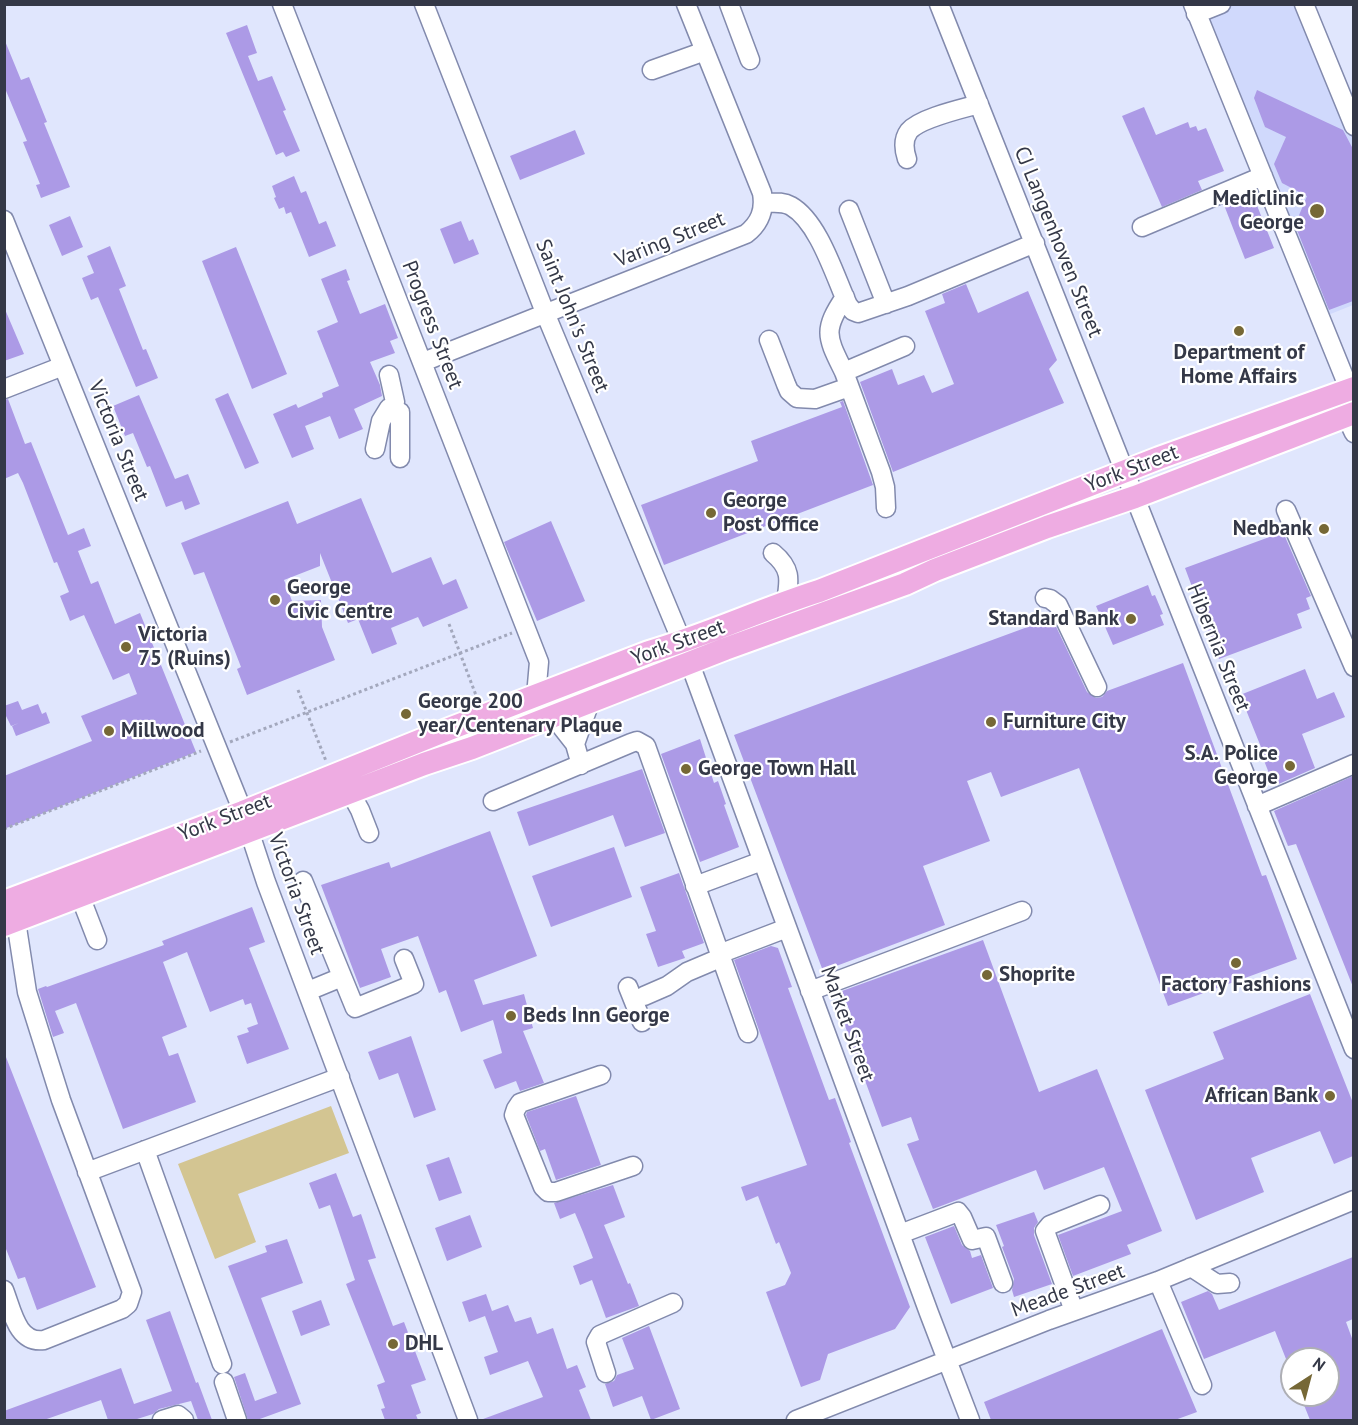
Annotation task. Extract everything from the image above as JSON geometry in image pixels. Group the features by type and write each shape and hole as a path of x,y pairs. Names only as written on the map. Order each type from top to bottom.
{"main road":[{"name":"York Street","path":"8,916 245,822 350,792 590,702 786,601 819,591 1125,471 1352,407"},
{"name":"York Street","path":"8,916 80,896 245,822 332,777 484,715 649,652 686,653 904,584 1047,527 1135,497 1352,407"}],"street":[{"name":"Progress Street","path":"282,4 539,662 536,696"},
{"name":"Saint John's Street","path":"424,4 546,315 686,653"},
{"path":"686,4 764,203 778,202 801,214 821,244 844,297 853,311 858,313 886,304 1035,243"},
{"path":"729,4 750,60"},
{"name":"CJ Langenhoven Street","path":"939,4 1135,497"},
{"path":"1221,4 1195,9 1263,176 1352,407"},
{"path":"1304,4 1353,126"},
{"path":"652,69 705,51"},
{"path":"907,159 904,149 905,139 919,123 979,104"},
{"path":"1142,227 1263,176"},
{"name":"Varing Street","path":"423,362 746,234 752,230 762,214 764,203"},
{"path":"849,210 886,304"},
{"name":"Victoria Street","path":"4,220 217,747 468,1420"},
{"path":"844,297 829,329 829,339 881,472 885,487 886,508"},
{"path":"769,340 789,391 797,398 815,399 905,346"},
{"path":"4,389 63,366"},
{"path":"389,375 400,458"},
{"path":"375,449 381,421 395,407"},
{"name":"Hibernia Street","path":"1135,497 1353,1049"},
{"path":"1286,510 1353,667"},
{"path":"773,553 783,561 789,574 786,601"},
{"path":"1045,598 1058,605 1096,687"},
{"name":"Market Street","path":"686,653 970,1420"},
{"path":"539,662 570,683"},
{"path":"574,744 590,702"},
{"path":"553,716 574,744 581,765"},
{"path":"493,801 631,743 637,741 645,746 748,1033"},
{"path":"1257,806 1353,764"},
{"path":"350,792 369,833"},
{"path":"695,886 762,861"},
{"path":"303,881 355,1008 414,984 404,959"},
{"path":"80,896 97,940"},
{"path":"810,991 1022,911"},
{"path":"4,1290 21,1331 28,1339 36,1341 44,1340 122,1309 131,1299 132,1292 61,1100 27,992 8,916"},
{"path":"644,996 667,986 687,972 719,956 787,928"},
{"path":"308,991 342,977"},
{"path":"628,987 642,1022"},
{"path":"602,1074 520,1103 514,1115 543,1187 548,1192 556,1192 633,1166"},
{"path":"87,1172 340,1077"},
{"path":"145,1150 223,1373 237,1420"},
{"name":"Meade Street","path":"796,1420 1074,1311 1158,1281 1353,1200"},
{"path":"1074,1311 1046,1231 1050,1225 1100,1205"},
{"path":"900,1234 958,1212 972,1240 986,1237 1003,1283"},
{"path":"1191,1267 1217,1284 1230,1283"},
{"path":"1158,1281 1202,1384"},
{"path":"606,1373 596,1338 673,1304"},
{"path":"162,1420 178,1415 184,1420"}],"path":[{"path":"448,624 484,715"},
{"path":"4,829 206,748 217,747 525,628"},
{"path":"298,690 332,777"}],"shaded area":[{"name":"Mediclinic George","path":"1204,4 1309,5 1353,117 1353,305 1323,317 1200,6"},
{"path":"331,1106 349,1153 238,1194 256,1242 215,1259 178,1164"}],"building":[{"path":"247,25 257,53 248,56 258,81 272,76 286,110 283,111 300,151 286,157 283,152 276,155 226,33"},
{"path":"5,41 21,80 29,77 47,122 44,123 70,187 41,198 36,185 40,184 23,142 27,141 4,86"},
{"path":"1257,90 1343,130 1353,149 1353,301 1329,310 1295,225 1307,196 1282,183 1274,164 1286,137 1265,127 1254,98"},
{"path":"1144,107 1156,135 1188,122 1190,128 1196,126 1198,131 1206,128 1224,171 1198,181 1202,190 1162,207 1122,116"},
{"path":"575,130 585,154 520,180 510,156"},
{"path":"294,176 301,193 306,191 319,224 326,221 336,246 309,257 291,212 286,214 284,207 279,209 274,198 276,197 272,186"},
{"path":"1252,193 1274,248 1245,259 1224,205"},
{"path":"70,216 83,247 62,256 49,225"},
{"path":"461,221 469,241 473,239 479,254 454,264 440,229"},
{"path":"110,246 126,286 119,289 143,350 146,349 158,378 136,387 98,297 91,300 82,278 94,273 87,256"},
{"path":"236,247 287,374 252,389 202,261"},
{"path":"346,269 350,280 347,281 360,314 385,304 398,338 390,341 395,353 370,362 382,396 354,409 363,429 339,439 330,416 305,426 314,449 292,458 273,414 296,404 298,408 323,397 322,393 339,386 317,331 338,322 321,279"},
{"path":"966,284 978,313 1028,291 1057,360 1049,369 1064,403 893,472 860,382 892,369 898,385 924,375 932,393 954,384 925,311 945,303 942,294"},
{"path":"4,307 24,354 4,361"},
{"path":"228,393 259,463 245,469 215,399"},
{"path":"139,395 175,479 188,474 200,504 185,510 182,501 166,507 150,466 147,467 133,433 125,436 113,406"},
{"path":"8,399 25,444 31,442 68,535 84,528 91,546 78,551 91,584 98,581 115,624 140,613 196,752 4,829 4,776 92,741 81,716 137,694 129,673 113,680 84,615 70,621 60,596 69,592 57,562 54,563 23,483 18,473 4,479 4,400"},
{"path":"843,401 873,485 664,565 641,505 758,461 751,441 842,407 840,402"},
{"path":"361,498 392,573 431,557 443,585 456,579 468,608 423,627 418,617 391,628 397,644 372,654 358,619 348,623 320,553 320,566 284,580 292,601 321,600 322,627 335,660 247,695 237,669 241,667 204,572 194,575 181,543 288,501 297,524"},
{"path":"551,521 585,601 537,621 504,542"},
{"path":"1283,532 1311,596 1306,598 1310,609 1297,614 1302,628 1219,659 1185,568"},
{"name":"Standard Bank","path":"1148,585 1163,614 1160,615 1164,625 1113,645 1096,606"},
{"path":"1052,618 1087,692 1096,698 1102,697 1107,691 1183,663 1262,876 1266,875 1297,959 1168,1006 1079,768 1001,797 991,772 967,781 990,841 923,866 945,925 823,971 734,735"},
{"path":"1305,669 1317,699 1334,692 1345,717 1302,734 1315,768 1274,786 1240,695"},
{"path":"18,701 22,710 38,704 42,714 46,712 50,723 16,736 12,726 19,723 11,726 4,712 4,706"},
{"name":"George Town Hall","path":"700,739 714,783 718,781 739,847 700,862 661,754"},
{"path":"642,769 665,833 625,847 613,815 529,846 517,812"},
{"path":"1353,776 1353,987 1296,844 1288,846 1274,811"},
{"path":"490,831 537,956 474,980 483,1005 524,994 533,1028 523,1031 544,1083 520,1091 516,1081 495,1089 483,1060 502,1053 493,1020 461,1032 446,990 439,993 418,936 381,949 391,977 360,988 321,885 389,862 391,868"},
{"path":"614,847 632,897 551,927 532,876"},
{"path":"679,873 704,943 682,951 685,958 658,967 646,934 656,931 640,887"},
{"path":"252,907 265,942 249,948 289,1049 247,1064 237,1036 249,1032 247,1028 258,1024 251,1003 245,1005 243,999 210,1012 187,952 163,962 187,1027 162,1037 169,1056 178,1053 196,1102 123,1129 76,1003 55,1011 64,1033 53,1037 38,989 164,945 162,941"},
{"path":"983,940 1039,1092 1097,1069 1162,1231 1127,1245 1131,1254 1073,1276 1058,1235 1122,1211 1104,1167 1044,1190 1036,1170 933,1209 907,1144 919,1140 911,1117 882,1127 844,1023 853,1020 842,991"},
{"path":"771,946 778,948 792,987 788,988 829,1100 835,1098 851,1142 849,1143 910,1307 895,1329 828,1354 820,1380 801,1387 766,1292 785,1285 791,1273 779,1242 776,1244 758,1196 746,1201 741,1187 807,1165 734,960"},
{"path":"1310,994 1353,1103 1353,1156 1334,1164 1320,1131 1251,1158 1264,1192 1196,1220 1145,1090 1224,1059 1213,1032"},
{"path":"411,1036 436,1110 414,1118 398,1073 379,1080 368,1052"},
{"path":"4,1052 96,1287 37,1310 25,1277 18,1279 4,1244"},
{"path":"576,1096 601,1165 556,1180 545,1149 540,1151 526,1115 527,1112"},
{"path":"449,1157 462,1193 439,1201 426,1165"},
{"path":"336,1173 353,1217 361,1214 376,1258 368,1260 393,1326 404,1322 426,1380 411,1385 421,1413 416,1415 418,1420 385,1420 381,1409 385,1408 377,1385 385,1382 346,1284 355,1280 330,1205 319,1209 309,1183"},
{"path":"613,1185 625,1217 604,1225 639,1306 606,1318 592,1280 580,1285 573,1266 593,1258 575,1213 560,1219 554,1203"},
{"path":"1034,1212 1038,1222 1034,1228 1034,1235 1052,1284 1014,1297 1012,1290 1014,1279 996,1225"},
{"path":"470,1215 482,1247 447,1261 435,1228"},
{"path":"954,1226 962,1245 970,1251 972,1258 981,1255 993,1288 951,1304 925,1237"},
{"path":"287,1239 303,1283 261,1298 301,1404 257,1420 248,1420 234,1377 245,1373 255,1401 277,1393 228,1266 267,1252 265,1246"},
{"path":"1353,1257 1353,1319 1346,1322 1353,1341 1353,1420 1310,1420 1305,1407 1340,1407 1340,1347 1281,1347 1275,1331 1204,1359 1181,1302 1208,1291 1212,1294 1219,1310"},
{"path":"486,1294 492,1311 508,1305 515,1322 531,1317 537,1334 553,1328 567,1369 577,1365 586,1387 579,1390 591,1420 483,1420 543,1397 528,1361 490,1375 484,1357 498,1352 485,1316 469,1322 462,1302"},
{"path":"321,1300 330,1325 301,1336 292,1311"},
{"path":"170,1311 212,1420 198,1420 191,1401 159,1409 153,1414 134,1420 108,1420 101,1400 44,1420 4,1420 4,1411 121,1368 134,1404 172,1391 146,1320"},
{"path":"649,1326 680,1409 651,1420 642,1396 613,1407 605,1384 614,1381 617,1375 634,1369 622,1338"},
{"path":"1162,1329 1197,1412 1175,1420 991,1420 984,1402"}],"place":[{"name":"Mediclinic George","path":"1317,211"},
{"name":"Department of Home Affairs","path":"1239,331"},
{"name":"George Post Office","path":"711,513"},
{"name":"Nedbank","path":"1324,529"},
{"name":"George Civic Centre","path":"275,600"},
{"name":"Standard Bank","path":"1131,619"},
{"name":"Victoria 75 (Ruins)","path":"126,647"},
{"name":"George 200 year/Centenary Plaque","path":"406,714"},
{"name":"Furniture City","path":"991,722"},
{"name":"Millwood","path":"109,731"},
{"name":"S.A. Police George","path":"1290,766"},
{"name":"George Town Hall","path":"686,769"},
{"name":"Factory Fashions","path":"1236,963"},
{"name":"Shoprite","path":"987,975"},
{"name":"Beds Inn George","path":"511,1016"},
{"name":"African Bank","path":"1330,1096"},
{"name":"DHL","path":"393,1344"}]}
